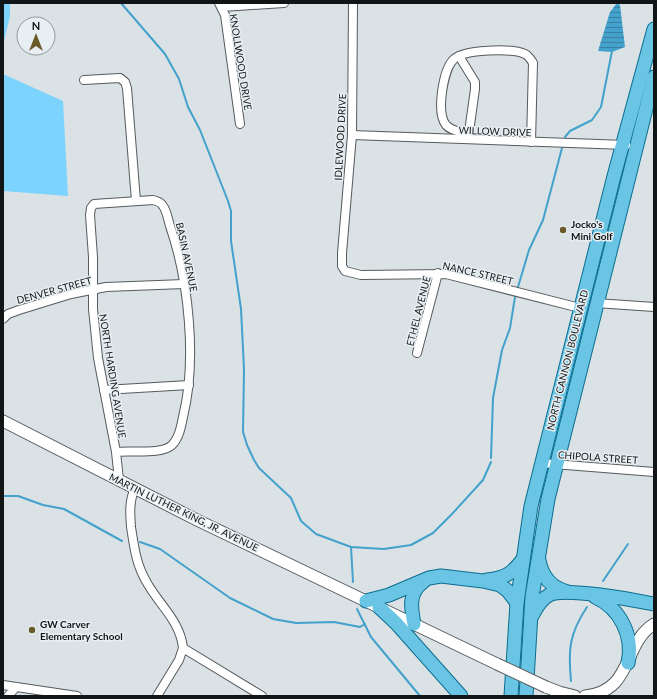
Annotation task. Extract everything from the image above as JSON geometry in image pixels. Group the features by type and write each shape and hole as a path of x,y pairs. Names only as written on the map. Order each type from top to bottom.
{"main road":[{"name":"NORTH CANNON BOULEVARD","path":"511,696 517,603 523,559 541,463 580,308 654,29"},
{"name":"NORTH CANNON BOULEVARD","path":"526,696 529,623 540,545 555,464 654,77"},
{"name":"MARTIN LUTHER KING, JR. AVENUE","path":"3,421 135,488 379,607"},
{"path":"540,545 540,562 545,577 555,586 572,592"},
{"path":"483,581 506,577 516,569 523,559"},
{"path":"366,601 442,576 483,581 505,588 517,603"},
{"path":"414,624 411,607 412,595 415,589 424,581"},
{"path":"529,623 536,608 546,597 555,593 572,592 654,604"},
{"path":"588,594 608,604 622,620 629,640 628,662"},
{"path":"379,607 564,696"},
{"path":"379,607 401,629 461,696"},
{"path":"585,696 597,694 611,686 621,676 638,639 654,624"},
{"path":"549,688 575,696"}],"street":[{"path":"220,5 284,3"},
{"name":"IDLEWOOD DRIVE","path":"345,271 342,266 342,253 352,136 353,3"},
{"name":"KNOLLWOOD DRIVE","path":"220,5 225,15 240,124"},
{"path":"460,56 475,82 469,137 451,128 443,120 441,102 444,84 451,64 460,56 492,51 524,54 529,58 533,69 531,142"},
{"path":"84,80 120,78 125,82 127,88 136,201"},
{"name":"WILLOW DRIVE","path":"352,136 469,137 531,142 637,145"},
{"name":"BASIN AVENUE","path":"94,204 153,200 159,202 164,207 174,238 184,284 189,340 189,385 180,431 176,441 171,447 159,451 128,450 116,452"},
{"name":"NORTH HARDING AVENUE","path":"94,204 91,208 90,215 93,257 92,289 98,351 116,452 119,480"},
{"name":"NANCE STREET","path":"345,271 362,275 438,273 580,308"},
{"name":"ETHEL AVENUE","path":"417,353 438,273"},
{"name":"DENVER STREET","path":"3,319 8,314 19,310 92,289 106,287 184,284"},
{"path":"596,303 654,307"},
{"path":"104,390 189,385"},
{"name":"CHIPOLA STREET","path":"541,463 654,472"},
{"path":"135,488 130,502 130,512 138,562 146,582 177,626 183,648 179,660 157,696"},
{"path":"183,648 262,696"},
{"path":"3,685 77,696"},
{"path":"8,696 16,687"}],"shaded area":[{"path":"3,3 10,3 10,16 3,45"},
{"path":"617,3 620,5 625,47 612,52 598,51 610,12"},
{"path":"3,74 63,101 68,196 3,191"}],"waterway":[{"path":"121,3 165,54 179,79 188,107 200,130 228,201 231,211 231,241 241,309 244,369 243,432 247,445 259,468 291,498 301,521 316,534 351,547 384,549 411,545 433,533 452,514 483,480 491,462"},
{"path":"565,137 570,131 592,120 601,107 612,51"},
{"path":"518,287 529,250 543,220 562,148"},
{"path":"491,458 493,398 502,350 510,328 515,297"},
{"path":"3,496 18,496 43,505 64,509 122,541"},
{"path":"140,542 160,549 230,598 273,619 296,623 334,622 360,627 365,624"},
{"path":"603,581 628,544"},
{"path":"351,547 353,582"},
{"path":"571,681 571,642 576,626 587,607"},
{"path":"357,609 371,637 420,696"}],"place":[{"name":"Jocko's Mini Golf","path":"563,230"},
{"name":"GW Carver Elementary School","path":"32,630"}]}
